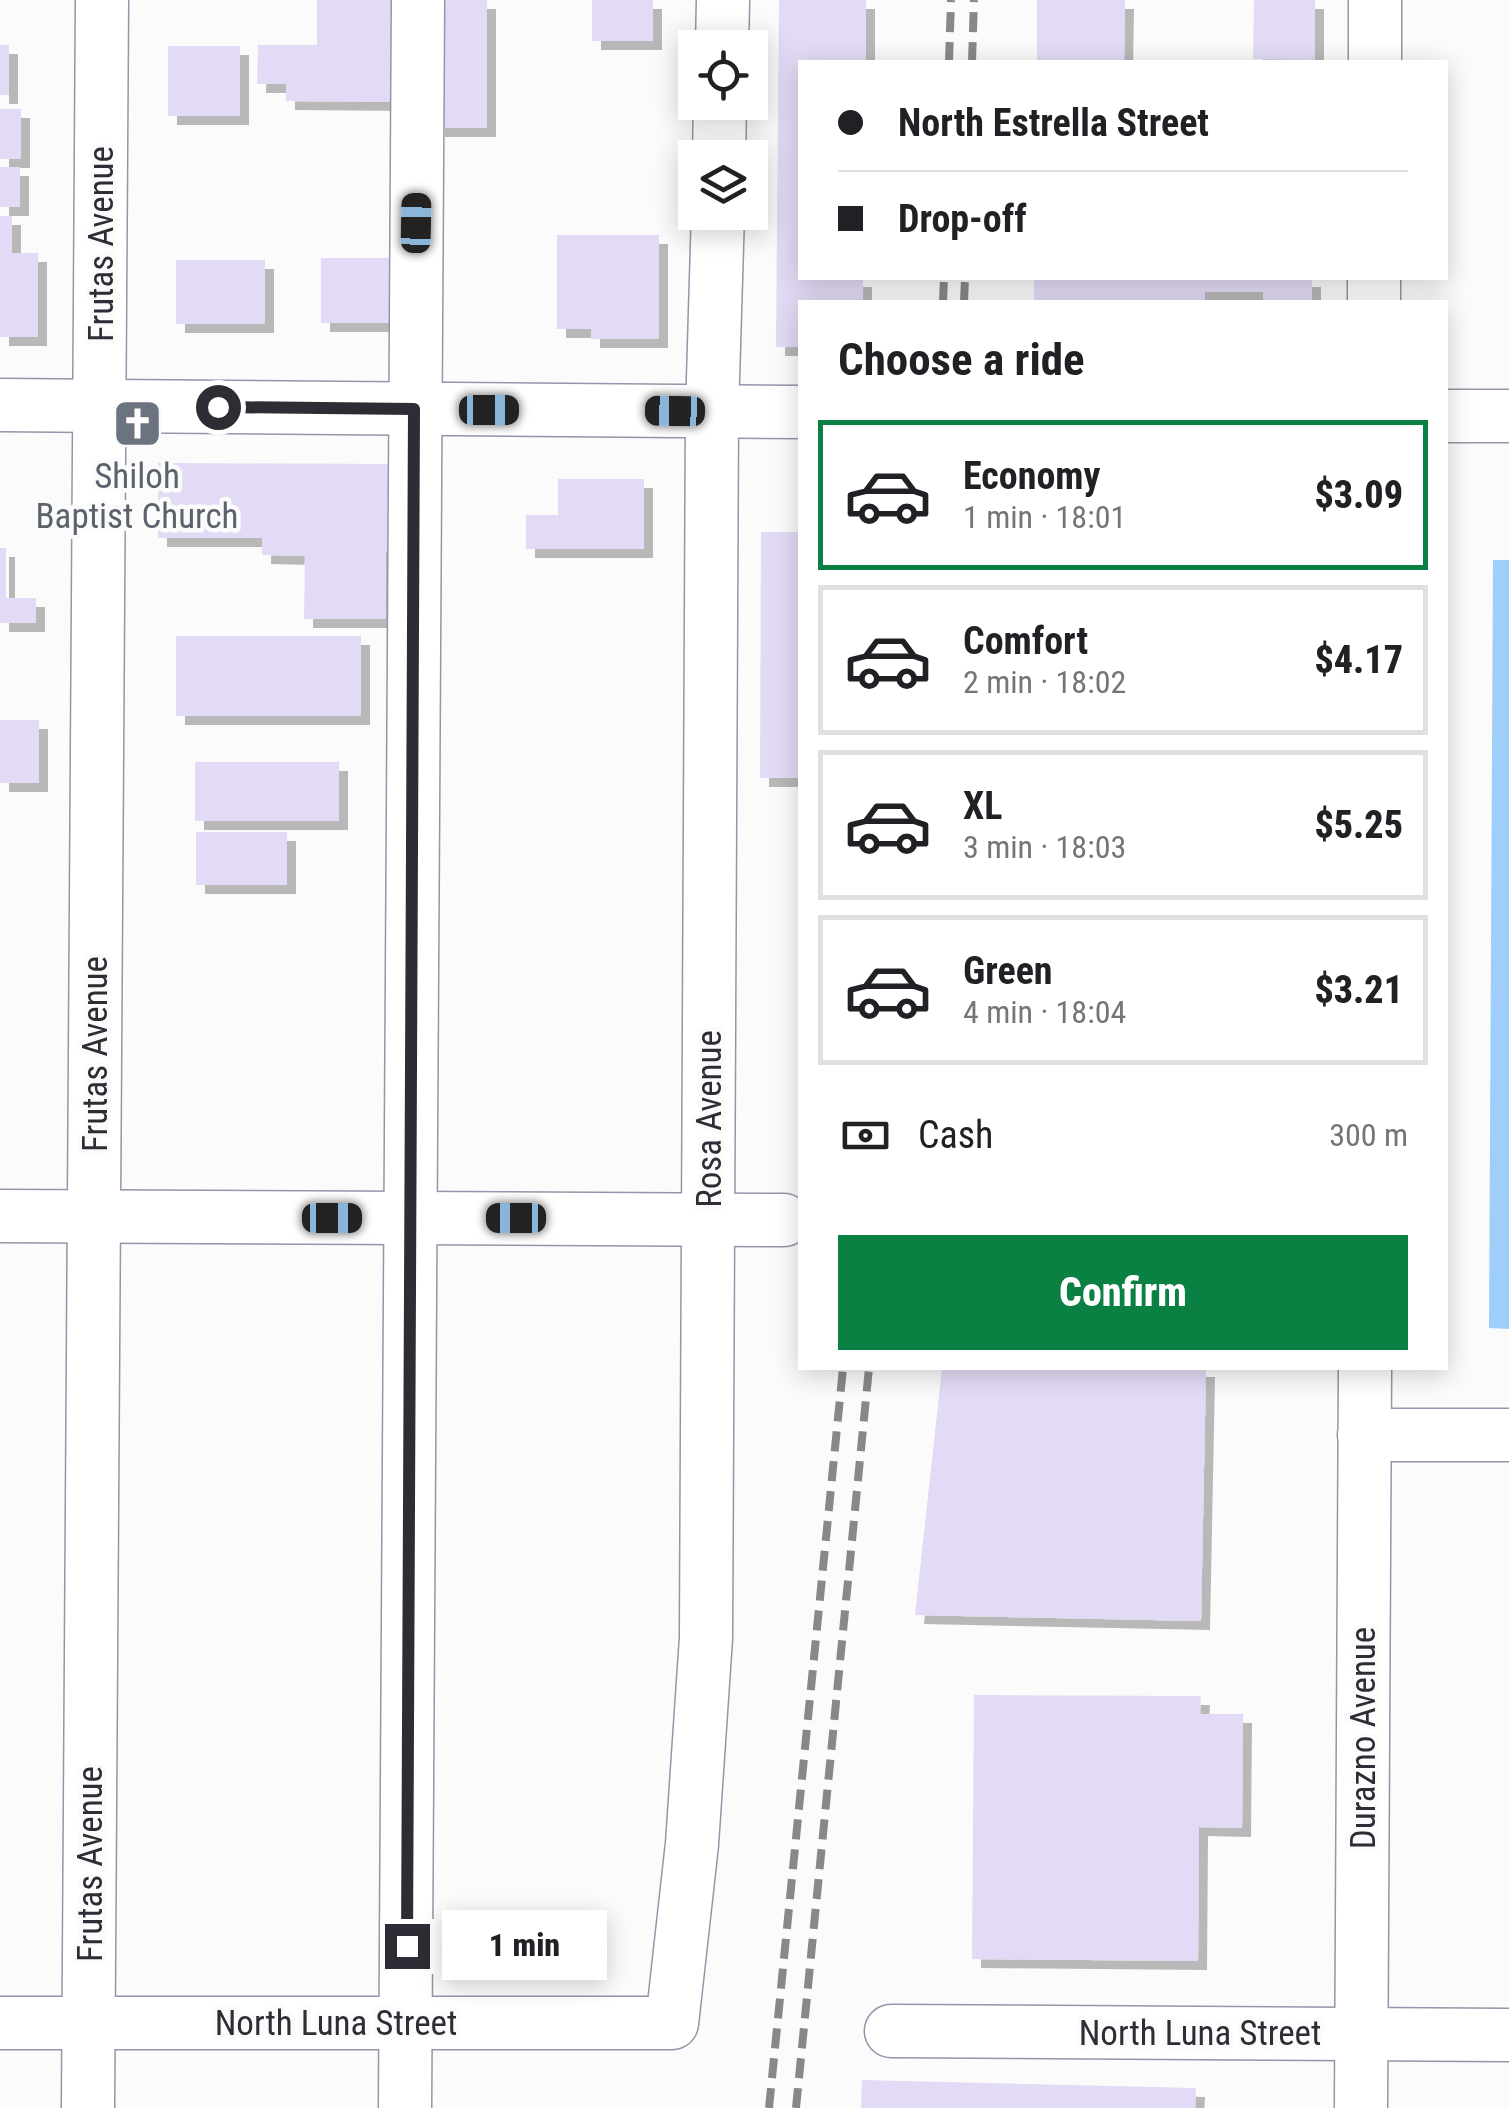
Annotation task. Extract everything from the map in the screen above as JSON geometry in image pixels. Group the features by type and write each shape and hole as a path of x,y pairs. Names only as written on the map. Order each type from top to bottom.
{"street":[{"name":"Frutas Avenue","path":"88,2108 102,0"},
{"path":"404,2108 418,0"},
{"path":"722,30 723,0"},
{"path":"1375,60 1376,0"},
{"name":"Rosa Avenue","path":"672,2023 692,1844 706,1638 712,412 717,230"},
{"path":"0,405 798,412"},
{"path":"1448,416 1509,416"},
{"path":"0,1216 784,1220"},
{"name":"Durazno Avenue","path":"1361,2108 1364,1370"},
{"path":"1364,1434 1509,1435"},
{"name":"North Luna Street","path":"0,2022 672,2023"},
{"name":"North Luna Street","path":"892,2031 1509,2035"}],"water":[{"path":"1493,560 1509,560 1509,1329 1489,1328"}],"building":[{"path":"317,0 403,0 403,102 286,101 286,84 257,84 258,45 317,45"},
{"path":"436,0 487,0 487,128 436,128"},
{"path":"592,0 653,0 653,41 592,41"},
{"path":"779,0 866,0 866,60 798,60 798,280 863,280 863,300 798,300 798,347 776,347"},
{"path":"1037,0 1125,0 1124,60 1037,60"},
{"path":"1254,0 1315,0 1315,60 1253,59"},
{"path":"0,45 9,45 9,95 0,95"},
{"path":"168,46 240,46 240,116 168,116"},
{"path":"0,109 21,109 21,159 0,159"},
{"path":"0,167 20,167 20,207 0,207"},
{"path":"0,216 12,216 12,253 38,253 38,337 0,337"},
{"path":"557,235 659,235 659,339 591,339 591,329 557,329"},
{"path":"321,258 394,258 394,323 321,323"},
{"path":"176,260 265,260 265,324 176,324"},
{"path":"1034,280 1312,280 1312,300 1263,300 1263,292 1205,292 1205,300 1034,300"},
{"path":"158,463 399,464 399,552 386,552 386,619 304,619 305,556 262,555 262,538 158,538"},
{"path":"558,479 644,479 644,549 526,549 526,515 558,515"},
{"path":"761,532 798,532 798,778 760,778"},
{"path":"0,548 6,548 6,598 36,598 36,623 0,623"},
{"path":"176,636 361,636 361,716 176,716"},
{"path":"0,720 39,720 39,783 0,783"},
{"path":"195,762 339,762 339,821 195,821"},
{"path":"196,832 287,832 287,885 196,885"},
{"path":"942,1370 1206,1370 1201,1621 915,1615"},
{"path":"974,1695 1201,1696 1200,1714 1243,1714 1242,1828 1199,1827 1198,1961 972,1959"},
{"path":"862,2080 1196,2088 1195,2108 861,2108"}],"railway":[{"path":"949,60 951,0"},
{"path":"972,60 974,0"},
{"path":"943,300 944,280"},
{"path":"964,300 965,280"},
{"path":"769,2108 843,1370"},
{"path":"796,2108 869,1370"}],"place":[{"name":"Shiloh Baptist Church","path":"137,424"}],"route":[{"path":"218,407 414,409 407,1946"}]}
